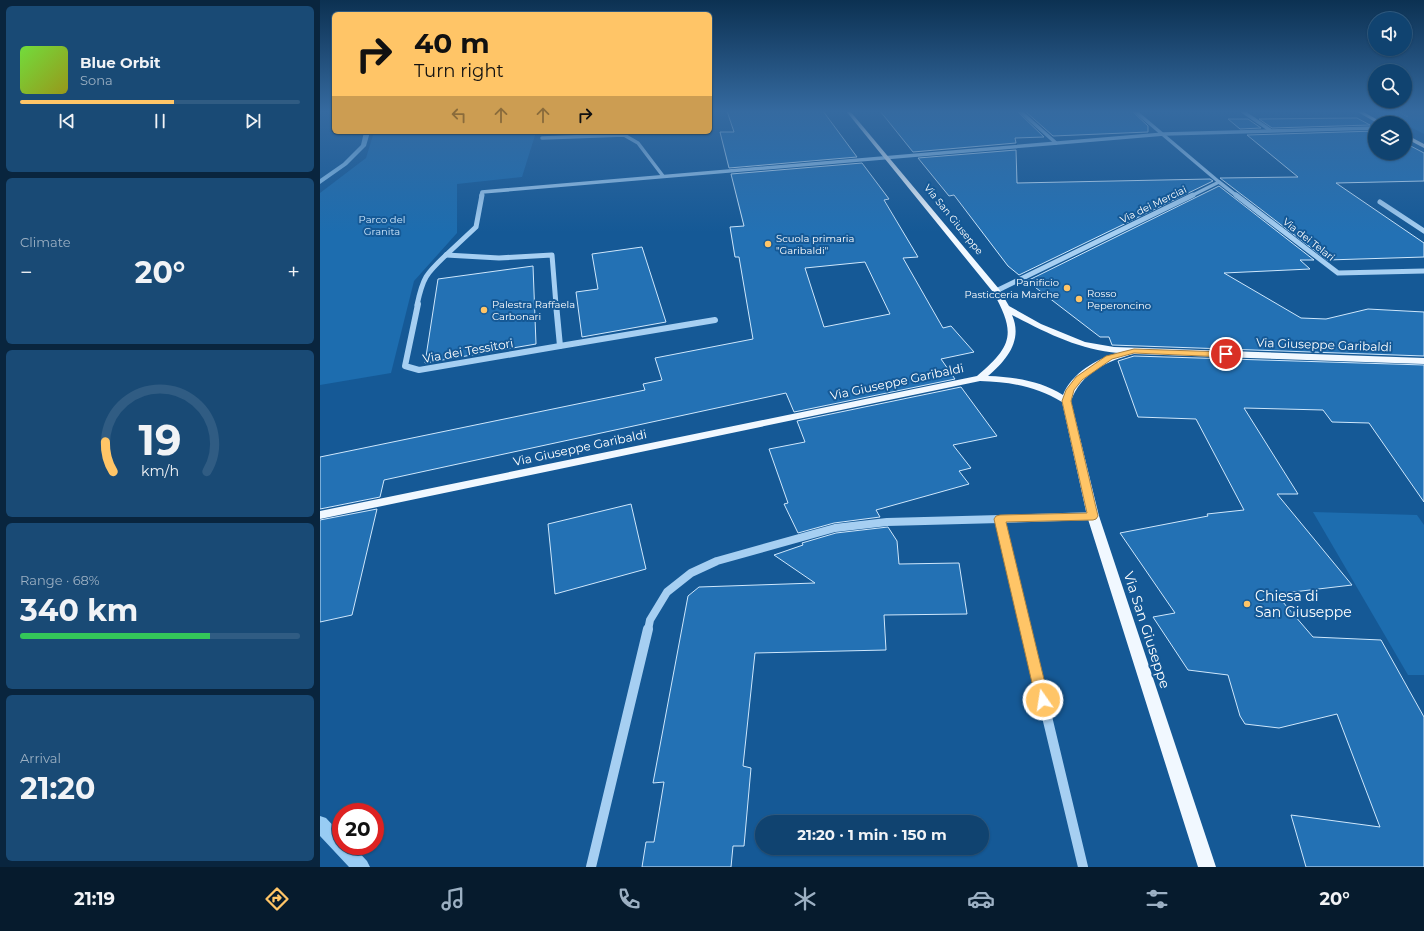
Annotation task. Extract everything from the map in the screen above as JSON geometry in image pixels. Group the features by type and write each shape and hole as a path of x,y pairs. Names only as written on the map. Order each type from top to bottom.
{"main road":[{"name":"Via San Giuseppe","path":"882,151 996,291 1006,308"},
{"name":"Via Giuseppe Garibaldi","path":"1006,308 1050,332 1076,342 1096,347 1134,351 1424,361"},
{"name":"Via Giuseppe Garibaldi","path":"320,515 980,378 995,366 1007,351 1013,335 1006,308"},
{"path":"980,378 1005,378 1026,383 1050,390 1066,401 1070,390 1079,378 1109,358 1134,351"},
{"name":"Via San Giuseppe","path":"1066,401 1093,516 1207,867"}],"street":[{"path":"644,151 663,176"},
{"name":"Via dei Tessitori","path":"714,320 419,370 405,366 422,283 430,270 476,227 482,192 961,151"},
{"path":"1184,151 1220,182"},
{"name":"Via dei Telari","path":"1220,182 1338,273 1424,271"},
{"name":"Via dei Merciai","path":"996,291 1220,182"},
{"path":"1380,202 1424,231"},
{"path":"446,255 476,259 552,255 560,346"},
{"path":"591,867 650,620 667,592 691,573 716,561 835,528 886,522 1093,516"},
{"path":"1000,519 1083,867"},
{"path":"1201,867 1207,867"}],"green space":[{"name":"Parco del Granita","path":"368,151 530,151 522,177 457,184 457,233 414,281 391,373 320,385 320,193 366,158"},
{"path":"1313,512 1417,515 1424,525 1424,675 1408,675"}],"building":[{"path":"725,151 853,151 857,157 729,168"},
{"path":"1016,151 1017,183 1210,179 1213,181 1019,275 1008,266 954,195 949,196 918,158"},
{"path":"1267,151 1368,151 1368,160 1412,160 1412,151 1421,151 1424,153 1424,181 1336,183 1424,243 1424,257 1327,260 1220,178 1298,177"},
{"path":"862,163 889,199 884,200 918,257 903,258 943,328 951,326 974,352 941,359 955,379 794,412 786,393 384,480 380,497 320,509 320,457 645,390 643,384 662,380 655,358 753,339 739,257 735,257 730,227 744,226 731,174","holes":["865,262 890,314 824,327 805,268"]},
{"path":"1219,186 1314,260 1300,260 1310,269 1224,273 1301,318 1326,319 1368,309 1424,312 1424,356 1112,345 1109,337 1100,337 1027,281"},
{"path":"642,247 666,322 582,337 576,292 598,289 592,254"},
{"name":"Palestra Raffaela Carbonari","path":"533,266 536,344 425,363 438,279"},
{"path":"1134,356 1424,365 1424,502 1369,423 1332,422 1323,410 1244,408 1298,494 1277,494 1352,585 1276,594 1313,637 1381,640 1424,717 1424,867 1306,867 1291,815 1380,827 1337,714 1279,728 1245,724 1240,716 1228,675 1188,670 1153,617 1175,613 1120,533 1208,516 1207,514 1244,510 1196,419 1138,417 1118,361"},
{"path":"961,387 997,436 953,445 971,468 959,471 969,484 876,510 880,517 834,523 798,533 784,504 788,503 769,449 805,442 797,421"},
{"path":"631,504 646,569 555,594 548,524"},
{"path":"377,509 352,615 320,622 320,520"},
{"path":"888,527 897,541 899,564 959,563 967,614 884,615 886,650 755,653 743,766 751,768 744,846 733,846 731,867 642,867 646,842 654,842 664,782 653,783 688,596 699,587 815,583 774,555 803,545 802,543 836,533"}],"waterway":[{"path":"320,182 345,164 358,151"},
{"path":"320,824 361,867"}],"place":[{"name":"Scuola primaria \"Garibaldi\"","path":"768,244"},
{"name":"Panificio Pasticceria Marche","path":"1067,288"},
{"name":"Rosso Peperoncino","path":"1079,299"},
{"name":"Palestra Raffaela Carbonari","path":"484,310"},
{"name":"Chiesa di San Giuseppe","path":"1247,604"}],"route":[{"path":"1043,700 1000,519 1093,516 1066,401 1070,390 1079,378 1109,358 1134,351 1226,354"}]}
